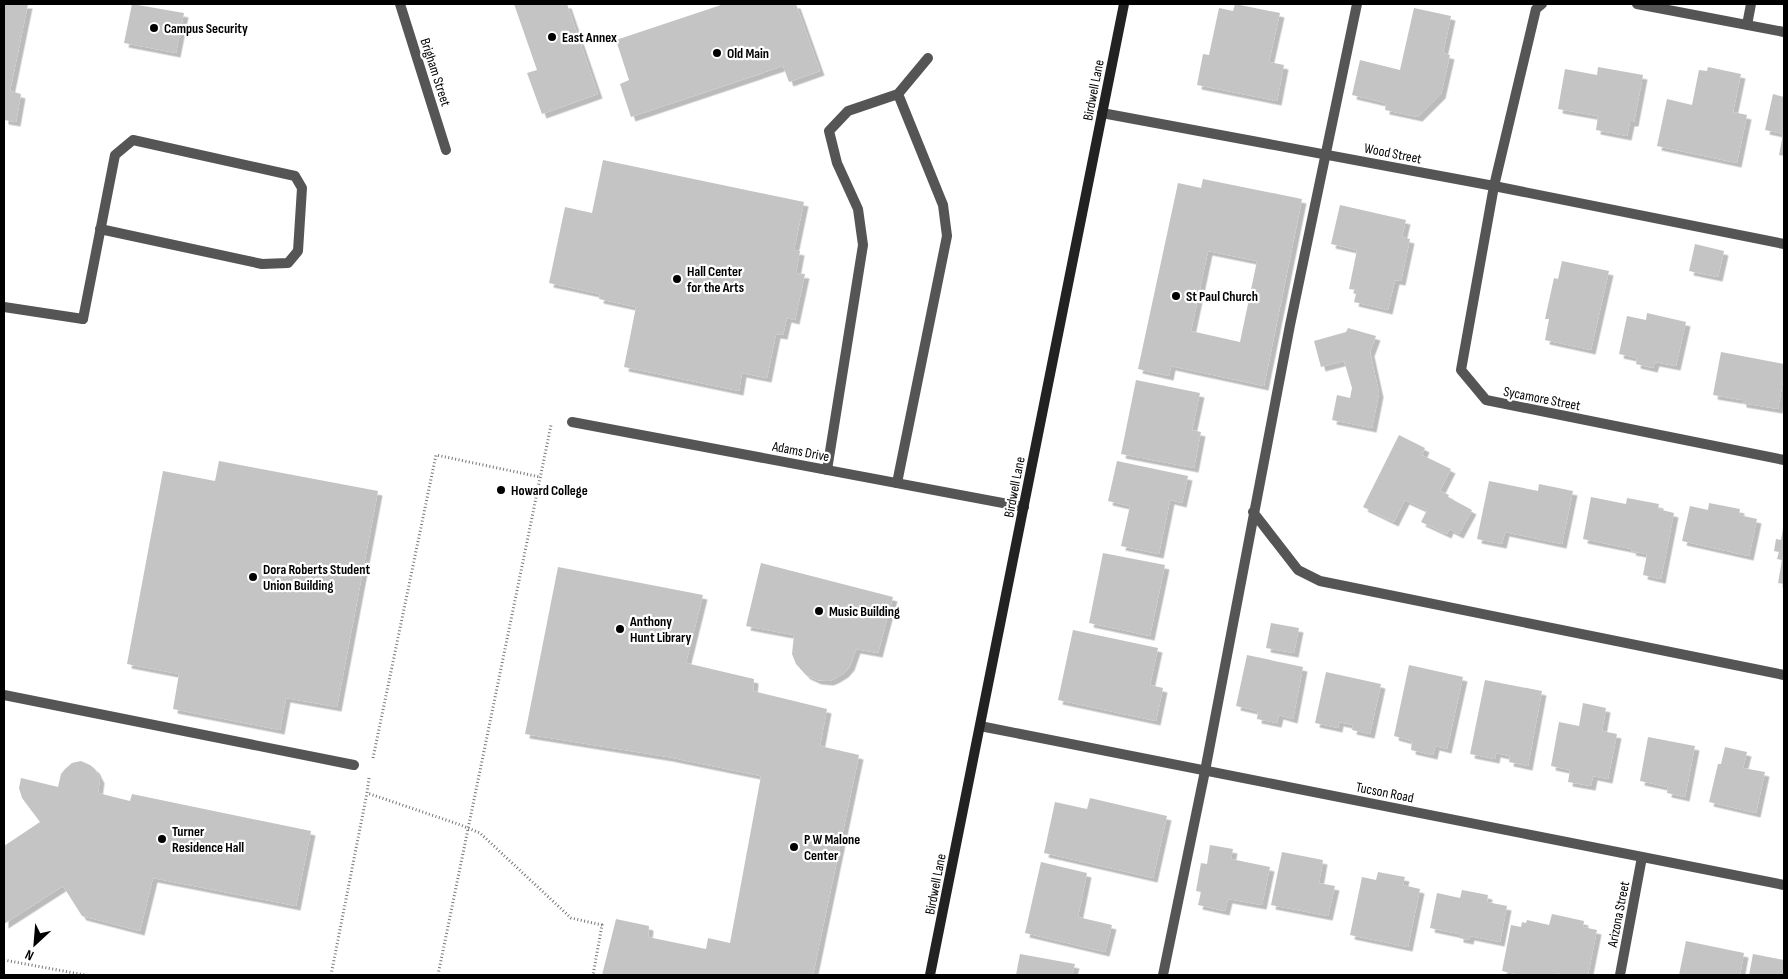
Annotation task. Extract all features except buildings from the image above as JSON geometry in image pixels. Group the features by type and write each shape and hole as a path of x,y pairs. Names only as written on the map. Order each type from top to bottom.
{"main road":[{"name":"Birdwell Lane","path":"930,975 1124,4"}],"street":[{"name":"Brigham Street","path":"400,4 446,150"},
{"path":"1163,975 1205,770 1290,325 1357,4"},
{"path":"1494,186 1536,9 1542,4"},
{"path":"1637,4 1784,32"},
{"path":"1747,25 1751,4"},
{"path":"827,470 863,245 858,209 837,163 829,131 848,111 898,94 928,58"},
{"path":"897,483 947,236 943,205 898,94"},
{"name":"Wood Street","path":"1102,113 1494,186 1784,244"},
{"path":"4,307 83,319 100,229 115,155 133,140 295,176 302,188 298,251 288,263 262,264 100,229"},
{"name":"Sycamore Street","path":"1494,186 1461,370 1486,400 1784,460"},
{"name":"Adams Drive","path":"572,422 1024,507"},
{"path":"1253,512 1298,570 1320,581 1784,675"},
{"path":"4,695 354,765"},
{"name":"Tucson Road","path":"980,726 1784,885"},
{"name":"Arizona Street","path":"1620,975 1642,857"}],"path":[{"path":"438,975 553,417 572,422"},
{"path":"331,975 371,768 436,455 540,477"},
{"path":"354,765 371,768"},
{"path":"367,793 468,827 480,833 571,918 602,925 593,975"},
{"path":"4,960 85,975"}],"place":[{"name":"Campus Security","path":"154,28"},
{"name":"East Annex","path":"552,37"},
{"name":"Old Main","path":"717,53"},
{"name":"Hall Center for the Arts","path":"677,279"},
{"name":"St Paul Church","path":"1176,296"},
{"name":"Howard College","path":"501,490"},
{"name":"Dora Roberts Student Union Building","path":"253,577"},
{"name":"Music Building","path":"819,611"},
{"name":"Anthony Hunt Library","path":"620,629"},
{"name":"Turner Residence Hall","path":"162,839"},
{"name":"P W Malone Center","path":"794,847"}]}
